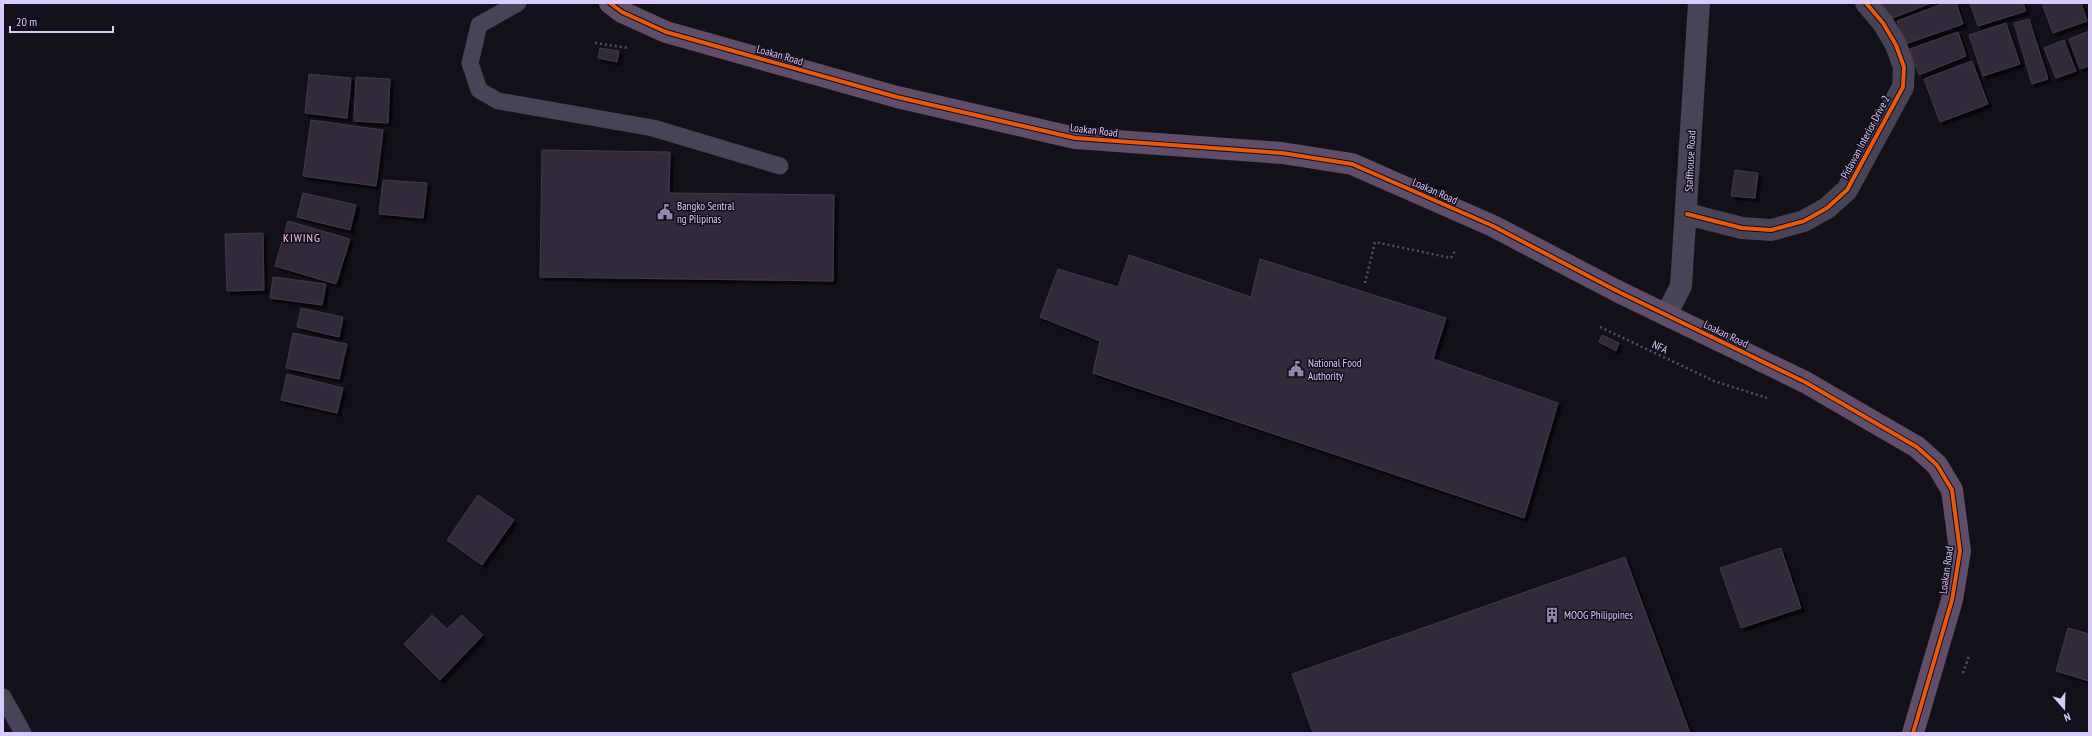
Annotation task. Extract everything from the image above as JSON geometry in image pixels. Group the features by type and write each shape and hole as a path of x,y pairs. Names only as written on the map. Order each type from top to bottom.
{"main road":[{"name":"Loakan Road","path":"610,3 622,12 666,32 897,98 1075,138 1282,153 1352,164 1493,226 1666,314 1805,382 1917,447 1937,465 1952,490 1960,551 1952,600 1913,733"}],"street":[{"name":"Staffhouse Road","path":"1666,314 1681,286 1687,214 1699,3"},
{"name":"Pidawan Interior Drive 2","path":"1687,214 1742,228 1771,230 1804,221 1827,208 1847,190 1903,87 1904,67 1896,45 1883,23 1866,3"}],"lane":[{"path":"518,3 479,25 470,63 479,90 491,98 498,101 653,128 780,166"},
{"path":"3,697 23,733"}],"path":[{"path":"595,43 630,49"},
{"path":"1365,283 1375,242 1451,258 1456,249"}],"building":[{"path":"1879,3 1931,3 1885,21"},
{"path":"1945,3 1956,3 1963,24 1905,44 1897,21"},
{"path":"1970,3 2023,3 2026,11 1978,26"},
{"path":"2042,3 2081,3 2087,21 2053,33"},
{"path":"2029,19 2048,79 2032,84 2014,23"},
{"path":"2006,23 2020,64 1983,76 1969,35"},
{"path":"2089,31 2089,66 2080,69 2069,39"},
{"path":"1958,32 1966,56 1919,75 1910,49"},
{"path":"2064,40 2076,71 2056,78 2044,48"},
{"path":"600,48 619,51 617,62 598,58"},
{"path":"1972,61 1988,104 1940,122 1924,79"},
{"path":"309,74 351,78 347,118 305,113"},
{"path":"356,77 390,79 388,123 354,121"},
{"path":"311,120 383,130 376,186 303,176"},
{"path":"542,150 670,152 669,193 834,195 833,281 540,277"},
{"path":"1735,170 1758,173 1755,198 1731,196"},
{"path":"383,180 427,183 423,218 379,214"},
{"path":"303,193 356,205 350,230 297,217"},
{"path":"288,221 350,239 336,284 275,266"},
{"path":"263,233 264,290 227,291 225,234"},
{"path":"1129,255 1251,297 1260,259 1446,318 1433,359 1558,403 1524,518 1093,373 1100,341 1040,317 1058,269 1118,287"},
{"path":"273,277 326,284 322,305 270,298"},
{"path":"301,308 343,317 339,337 297,327"},
{"path":"293,333 347,344 339,379 286,368"},
{"path":"1602,335 1619,343 1616,351 1599,342"},
{"path":"287,374 343,388 337,413 281,400"},
{"path":"478,495 514,520 482,565 447,540"},
{"path":"1781,548 1801,608 1741,628 1720,568"},
{"name":"MOOG Philippines","path":"1625,557 1690,733 1313,733 1292,674"},
{"path":"432,615 447,629 462,615 483,635 440,680 404,644"},
{"path":"2068,628 2089,634 2089,681 2056,671"}],"cycle path":[{"path":"610,3 622,12 666,32 897,97 1075,138 1282,153 1352,164 1493,226 1619,292 1805,382 1917,447 1937,465 1952,490 1960,551 1952,600 1913,733"},
{"path":"1687,214 1742,228 1771,230 1804,221 1827,208 1847,190 1903,87 1904,67 1896,45 1883,23 1866,3"}],"place":[{"name":"Bangko Sentral ng Pilipinas","path":"665,212"},
{"name":"National Food Authority","path":"1296,369"},
{"name":"MOOG Philippines","path":"1552,615"}],"district":[{"name":"KIWING","path":"302,237"}]}
